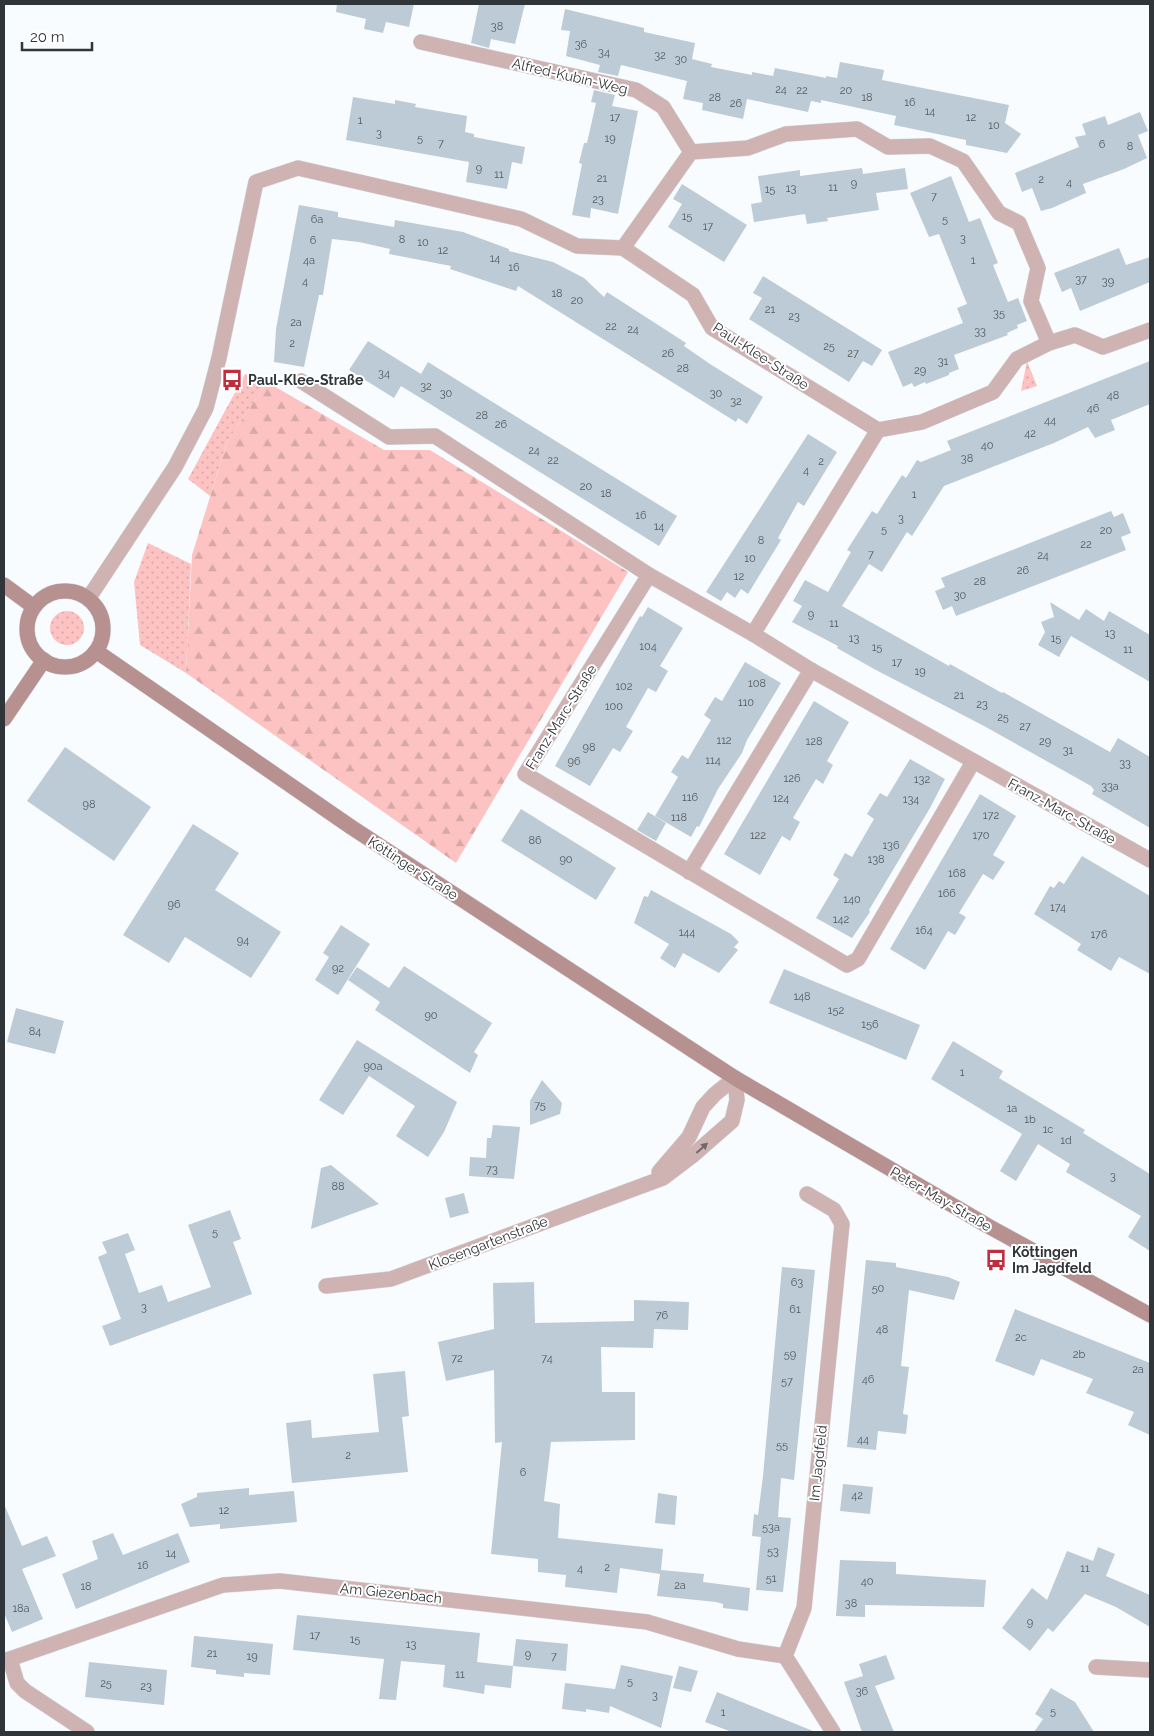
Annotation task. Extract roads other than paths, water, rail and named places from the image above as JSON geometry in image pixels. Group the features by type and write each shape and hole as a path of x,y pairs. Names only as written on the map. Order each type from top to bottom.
{"main road":[{"path":"4,585 34,607"},
{"path":"59,592 74,592 88,598 98,609 103,623 102,638 96,651 86,661 72,666 57,666 44,660 33,650 28,636 28,621 34,607 45,597 59,592"},
{"name":"Köttinger Straße","path":"96,651 351,827 735,1078"},
{"path":"4,719 44,660"},
{"name":"Peter-May-Straße","path":"735,1078 988,1226 1150,1315"}],"street":[{"name":"Alfred-Kubin-Weg","path":"421,42 636,90 663,107 691,152"},
{"path":"88,598 175,467 206,408 219,358 256,182 298,168 522,219 577,246 623,248 691,152 748,148 786,134 857,128 888,147 930,146 963,161 999,213 1020,223 1038,268 1032,301 1049,343"},
{"name":"Paul-Klee-Straße","path":"623,248 693,295 712,328 878,430"},
{"path":"754,634 878,430 922,422 993,392 1017,360 1049,343 1075,335 1103,348 1150,330"},
{"name":"Franz-Marc-Straße","path":"301,381 389,437 435,436 649,574 754,634 810,670 1150,860"},
{"name":"Franz-Marc-Straße","path":"649,574 525,774 847,965 858,958 973,762"},
{"path":"689,872 810,670"},
{"name":"Klosengartenstraße","path":"647,1184 689,1137 703,1107 715,1094 735,1078"},
{"name":"Klosengartenstraße","path":"326,1286 391,1279 663,1178 732,1120 737,1100 735,1078"},
{"name":"Im Jagdfeld","path":"785,1656 804,1608 842,1224 834,1210 807,1194"},
{"name":"Am Giezenbach","path":"7,1660 224,1585 280,1581 647,1622 738,1649 785,1656"},
{"path":"785,1656 833,1732"},
{"path":"7,1660 18,1683 25,1691 87,1732"},
{"path":"1096,1667 1150,1670"}],"place":[{"name":"Paul-Klee-Straße","path":"232,380"},
{"name":"Köttingen Im Jagdfeld","path":"996,1260"}]}
